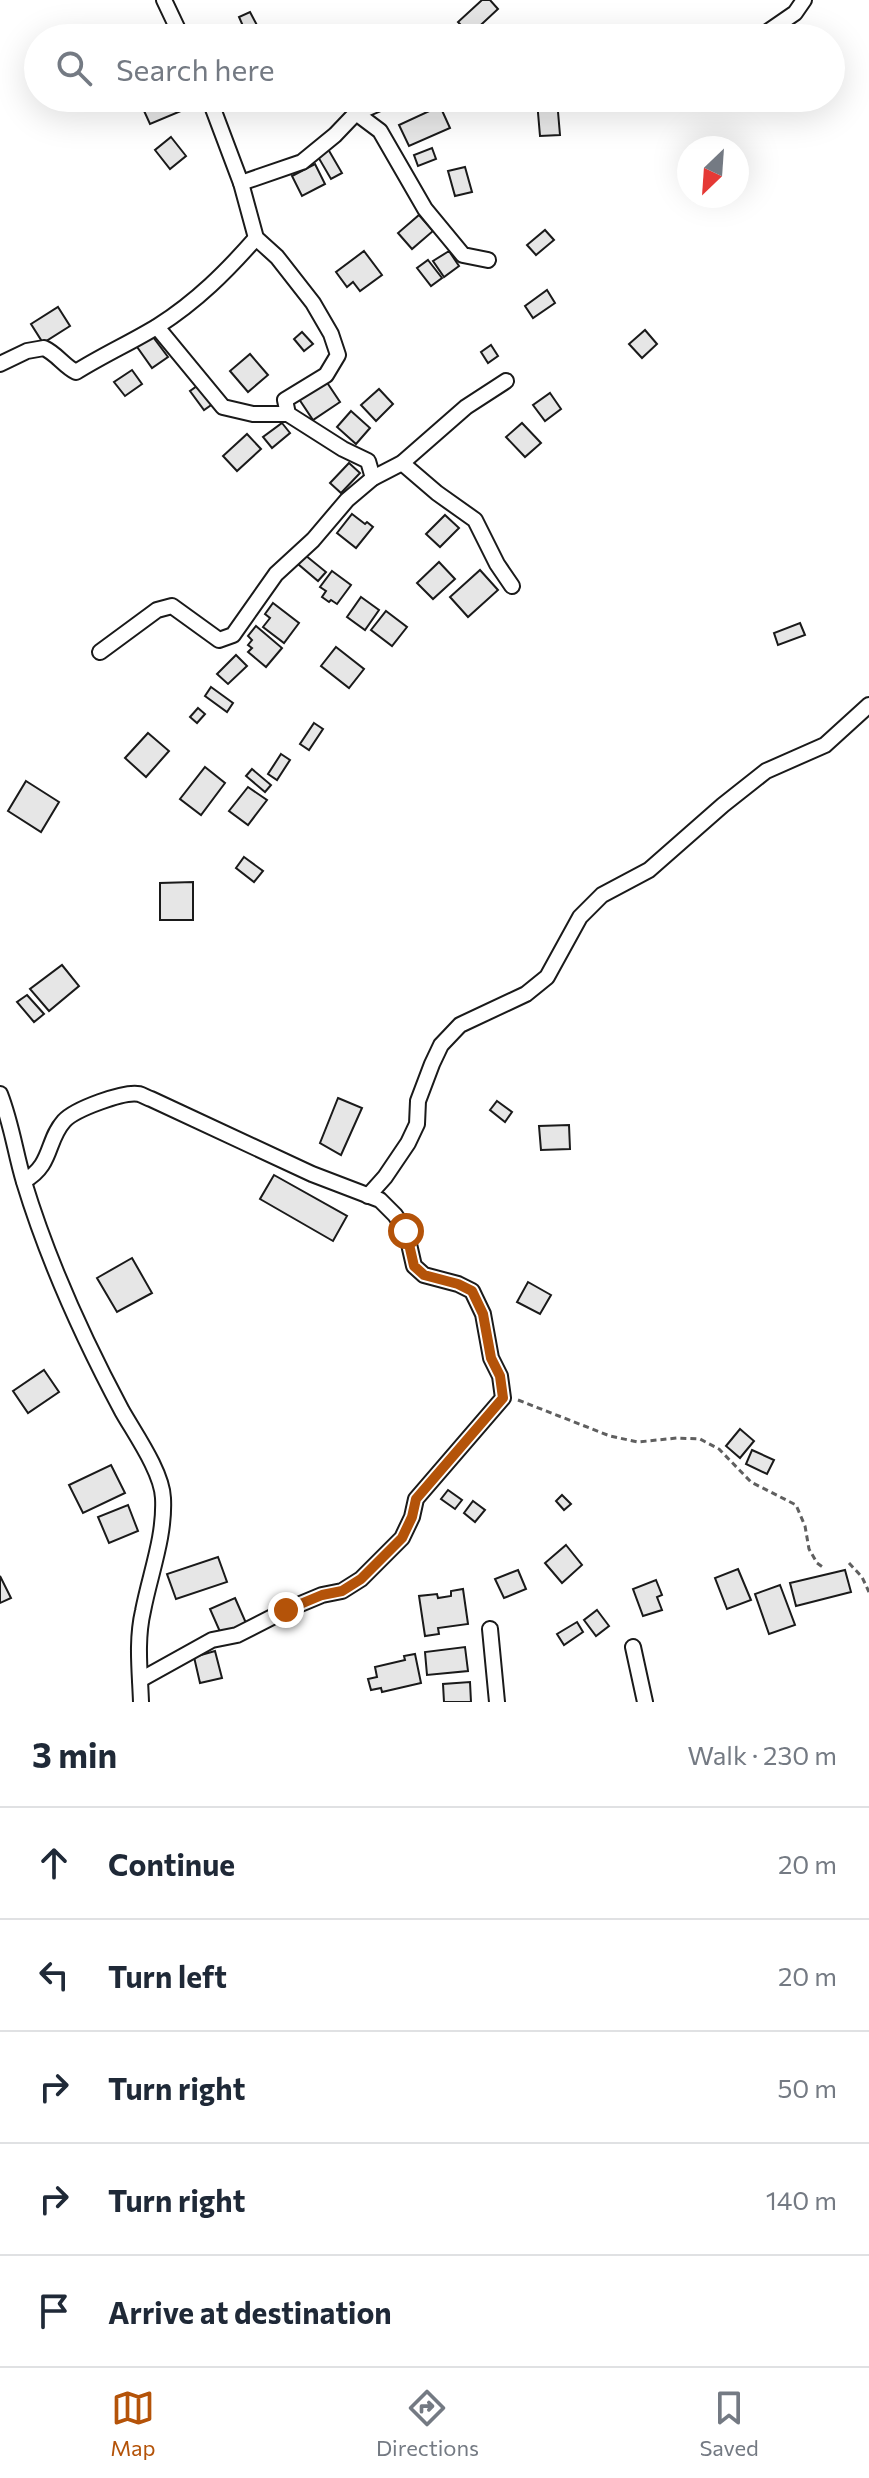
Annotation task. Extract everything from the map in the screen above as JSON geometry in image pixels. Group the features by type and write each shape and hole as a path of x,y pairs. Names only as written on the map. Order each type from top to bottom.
{"street":[{"path":"164,0 175,24"},
{"path":"779,24 795,13 804,0"},
{"path":"214,112 241,183 256,238 277,257 313,303 331,334 338,355 326,375 285,400 288,414"},
{"path":"241,183 302,162 356,113 380,131 425,209 463,255 488,260"},
{"path":"0,364 27,351 44,348 76,372 157,327 194,300 224,275 256,238"},
{"path":"157,327 223,407 253,414 288,414 368,461 373,478"},
{"path":"100,652 157,610 172,606 219,640 233,635 276,574 313,540 347,500 373,478 402,463 466,407 506,381"},
{"path":"402,463 475,520 512,586"},
{"path":"368,1196 408,1143 417,1124 418,1101 432,1064 441,1045 460,1025 526,994 547,977 580,917 602,895 649,870 766,771 825,745 869,705"},
{"path":"0,1094 12,1126 24,1181 66,1298 147,1453 163,1495 160,1542 142,1614 139,1648 141,1702"},
{"path":"24,1181 38,1173 64,1121 109,1099 137,1094 312,1174 380,1200 406,1231 414,1266 424,1275 472,1291 483,1314 491,1358 500,1376 503,1398 416,1499 402,1538 361,1579 342,1591 298,1605 237,1635 212,1640 140,1680"},
{"path":"490,1629 497,1702"},
{"path":"633,1647 645,1702"}],"path":[{"path":"503,1398 521,1400 610,1436 638,1442 667,1438 700,1439 719,1449 751,1482 796,1505 805,1526 809,1549 824,1568"},
{"path":"849,1563 862,1577 869,1592"}],"building":[{"path":"482,0 490,0 498,9 482,24 458,22"},
{"path":"250,12 256,24 242,24 239,17"},
{"path":"145,112 179,112 150,124"},
{"path":"427,112 443,112 450,128 409,146 399,125"},
{"path":"538,112 558,112 560,135 540,136"},
{"path":"171,137 186,156 170,169 155,150"},
{"path":"432,148 436,159 418,166 414,155"},
{"path":"328,149 342,173 331,179 317,155"},
{"path":"315,164 325,184 302,196 292,176"},
{"path":"465,167 472,192 455,196 448,171"},
{"path":"419,215 433,231 412,249 398,233"},
{"path":"545,230 554,240 536,255 527,245"},
{"path":"364,251 382,275 360,291 353,282 347,287 336,272"},
{"path":"449,251 459,266 444,277 433,261"},
{"path":"428,260 442,278 431,286 417,268"},
{"path":"547,290 555,303 533,318 525,306"},
{"path":"58,307 70,326 43,343 31,324"},
{"path":"645,330 657,344 642,358 629,344"},
{"path":"302,332 313,344 304,351 294,339"},
{"path":"150,333 168,357 152,368 135,344"},
{"path":"491,345 498,356 488,363 481,352"},
{"path":"250,354 268,375 248,392 230,371"},
{"path":"132,370 142,384 125,396 114,382"},
{"path":"326,381 340,402 313,420 299,399"},
{"path":"200,384 214,403 204,410 190,391"},
{"path":"379,389 393,404 376,421 361,405"},
{"path":"550,393 561,409 545,421 533,405"},
{"path":"351,411 370,428 356,444 337,427"},
{"path":"282,423 290,433 272,448 263,437"},
{"path":"522,423 541,443 525,457 506,437"},
{"path":"247,434 261,449 237,471 223,456"},
{"path":"349,463 360,473 341,493 330,483"},
{"path":"352,514 373,527 356,548 337,533"},
{"path":"445,515 459,528 440,547 426,534"},
{"path":"305,555 326,572 318,581 298,564"},
{"path":"439,562 455,579 433,599 417,583"},
{"path":"480,570 498,590 468,617 450,597"},
{"path":"332,571 351,585 337,604 322,597 326,591 320,587"},
{"path":"361,597 379,610 365,630 347,617"},
{"path":"273,603 299,623 284,643 263,627 270,618 265,614"},
{"path":"386,611 407,627 392,646 371,630"},
{"path":"800,623 805,635 778,645 774,633"},
{"path":"256,626 282,648 266,667 248,652 252,648 248,645 252,640 248,636"},
{"path":"336,647 364,669 349,688 321,666"},
{"path":"236,655 247,666 228,684 217,674"},
{"path":"211,687 233,703 227,712 205,696"},
{"path":"198,708 205,714 197,723 190,717"},
{"path":"314,723 323,729 309,750 300,744"},
{"path":"148,733 169,751 146,777 125,758"},
{"path":"281,754 290,760 277,780 268,774"},
{"path":"205,767 225,783 201,815 180,799"},
{"path":"252,769 271,785 265,792 246,776"},
{"path":"26,781 59,802 41,832 8,811"},
{"path":"248,787 267,800 248,825 229,811"},
{"path":"244,857 263,871 254,882 236,868"},
{"path":"193,882 193,920 160,920 160,883"},
{"path":"62,965 79,986 49,1011 30,989"},
{"path":"27,995 44,1014 34,1022 17,1002"},
{"path":"338,1098 362,1108 341,1155 320,1143"},
{"path":"497,1101 512,1112 505,1122 490,1110"},
{"path":"569,1125 570,1149 541,1150 539,1126"},
{"path":"274,1175 347,1216 333,1241 260,1199"},
{"path":"132,1258 152,1293 117,1312 97,1278"},
{"path":"528,1282 551,1295 540,1314 517,1302"},
{"path":"44,1370 59,1392 28,1413 13,1391"},
{"path":"740,1429 754,1441 740,1458 726,1446"},
{"path":"752,1450 774,1460 767,1474 746,1464"},
{"path":"111,1465 125,1493 83,1513 69,1485"},
{"path":"448,1490 462,1500 455,1509 441,1499"},
{"path":"562,1495 571,1504 564,1510 556,1501"},
{"path":"473,1501 485,1510 475,1522 464,1513"},
{"path":"128,1505 138,1531 109,1543 98,1517"},
{"path":"566,1545 582,1565 562,1583 545,1563"},
{"path":"218,1557 227,1582 176,1599 167,1574"},
{"path":"738,1569 751,1600 727,1609 715,1578"},
{"path":"518,1570 526,1589 504,1598 495,1579"},
{"path":"845,1570 851,1592 796,1606 790,1583"},
{"path":"0,1576 11,1598 0,1603"},
{"path":"656,1580 662,1595 657,1597 662,1610 643,1616 633,1589"},
{"path":"780,1585 795,1625 769,1634 755,1594"},
{"path":"463,1589 468,1624 438,1628 439,1634 425,1636 419,1596 451,1596 451,1591"},
{"path":"235,1598 246,1623 221,1634 210,1609"},
{"path":"597,1610 609,1626 596,1636 584,1620"},
{"path":"577,1622 583,1632 564,1645 557,1634"},
{"path":"465,1647 468,1671 427,1675 425,1652"},
{"path":"215,1651 222,1678 200,1683 194,1657"},
{"path":"415,1654 421,1683 382,1692 381,1688 371,1690 368,1679 377,1677 375,1667 405,1660 404,1656"},
{"path":"470,1682 471,1702 444,1702 443,1684"}],"route":[{"path":"286,1610 322,1595 342,1591 361,1579 402,1538 416,1499 503,1398 500,1376 491,1358 483,1314 472,1291 424,1275 414,1266 406,1231"}]}
